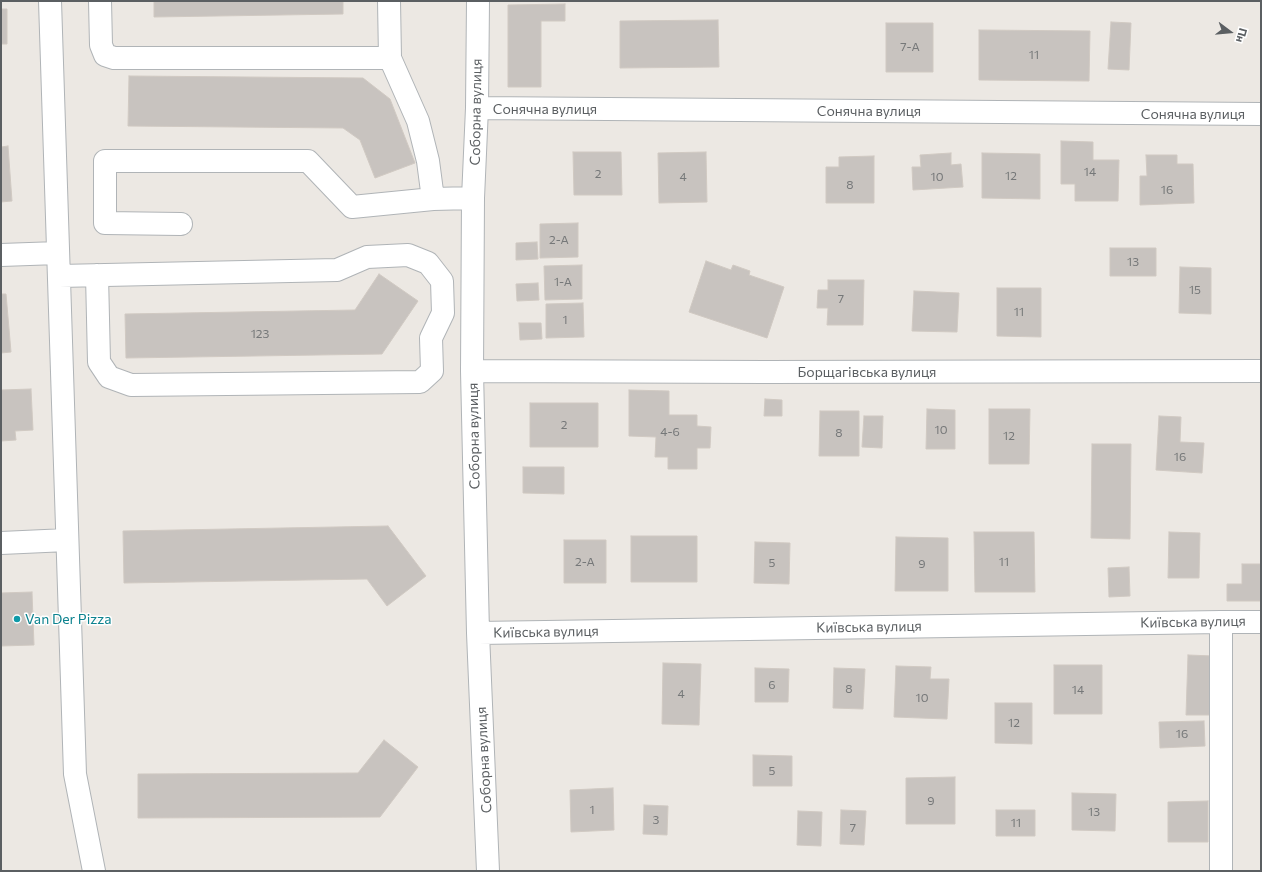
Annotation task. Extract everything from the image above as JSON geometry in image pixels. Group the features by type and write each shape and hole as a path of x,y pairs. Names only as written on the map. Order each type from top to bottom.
{"street":[{"path":"50,1 75,774 94,871"},
{"path":"100,1 101,45 105,55 114,58 390,58"},
{"path":"389,1 390,58 418,121 428,161 433,199"},
{"name":"Соборна вулиця","path":"478,1 477,108 473,198 472,371 478,633 488,871"},
{"name":"Сонячна вулиця","path":"477,108 1261,114"},
{"path":"181,224 105,223 105,160 308,161 352,207 433,199 473,198"},
{"path":"1,256 58,253"},
{"path":"59,276 97,275 337,270 368,257 408,255 428,263 442,281 443,313 431,338 432,371 420,382 131,385 109,377 99,362 97,275"},
{"name":"Борщагівська вулиця","path":"472,371 1261,371"},
{"path":"1,543 68,540"},
{"path":"1221,622 1221,871"},
{"name":"Київська вулиця","path":"478,633 1261,622"}],"building":[{"path":"154,1 343,1 343,14 154,17"},
{"path":"565,4 565,21 541,21 541,87 508,87 508,5"},
{"path":"1,9 7,9 7,44 1,44"},
{"path":"718,20 719,67 620,68 620,21"},
{"path":"1111,22 1131,23 1129,70 1108,69"},
{"path":"886,23 933,23 933,72 886,72"},
{"path":"979,30 1090,31 1089,81 979,80"},
{"path":"129,76 363,78 390,99 415,163 375,178 360,140 343,128 128,126"},
{"path":"1061,141 1093,142 1093,160 1119,160 1118,201 1075,201 1075,184 1061,184"},
{"path":"8,146 12,201 1,202 1,147"},
{"path":"573,152 621,152 622,195 574,195"},
{"path":"706,152 707,202 659,203 658,153"},
{"path":"951,153 951,165 961,164 963,187 913,190 912,167 921,167 920,155"},
{"path":"982,153 1040,154 1040,199 982,198"},
{"path":"1146,155 1177,155 1177,164 1193,164 1194,203 1140,205 1140,176 1147,176"},
{"path":"874,156 874,203 826,203 826,167 839,167 839,157"},
{"path":"578,223 578,257 540,258 540,224"},
{"path":"537,242 538,259 516,260 516,243"},
{"path":"1110,248 1156,248 1156,276 1110,276"},
{"path":"706,261 731,270 733,265 750,271 749,275 784,287 767,338 689,312"},
{"path":"582,265 582,299 545,300 544,266"},
{"path":"1180,267 1211,268 1211,314 1179,313"},
{"path":"379,274 418,301 382,354 126,358 125,314 355,310"},
{"path":"828,280 864,280 863,325 827,325 828,308 817,308 818,290 828,290"},
{"path":"538,283 539,300 517,301 516,284"},
{"path":"997,288 1041,288 1041,337 997,336"},
{"path":"914,291 959,293 957,332 912,331"},
{"path":"1,294 6,294 11,352 1,353"},
{"path":"583,303 584,337 546,338 546,304"},
{"path":"519,323 541,323 542,339 520,340"},
{"path":"31,389 33,430 15,431 16,440 1,441 1,390"},
{"path":"629,390 669,391 669,415 697,415 697,426 711,427 710,448 697,448 697,469 668,469 668,457 655,457 656,437 629,436"},
{"path":"765,399 782,400 782,416 764,416"},
{"path":"530,403 598,403 598,447 530,447"},
{"path":"927,409 955,410 955,449 926,449"},
{"path":"989,409 1030,409 1029,464 989,464"},
{"path":"820,411 859,411 859,456 819,456"},
{"path":"864,416 883,416 882,448 862,447"},
{"path":"1159,416 1181,417 1180,442 1204,443 1202,473 1156,470"},
{"path":"1092,444 1131,444 1130,539 1091,538"},
{"path":"523,467 564,467 564,494 523,493"},
{"path":"388,526 426,576 387,606 367,579 124,583 123,531"},
{"path":"974,532 1034,532 1035,592 975,592"},
{"path":"1169,532 1200,533 1199,578 1168,578"},
{"path":"631,536 697,536 697,582 631,582"},
{"path":"896,537 948,538 948,591 895,591"},
{"path":"564,540 606,540 606,583 564,583"},
{"path":"755,542 790,543 789,584 754,583"},
{"path":"1242,564 1261,564 1261,601 1227,601 1227,584 1242,584"},
{"path":"1129,567 1130,596 1109,597 1108,568"},
{"name":"Van Der Pizza","path":"32,592 34,645 1,646 1,593"},
{"path":"1188,655 1213,656 1211,715 1186,715"},
{"path":"663,663 701,664 699,725 662,724"},
{"path":"1054,665 1102,665 1102,714 1054,714"},
{"path":"896,666 931,667 930,679 949,679 947,719 894,717"},
{"path":"755,668 789,669 788,702 755,702"},
{"path":"834,668 865,669 863,709 833,708"},
{"path":"995,703 1032,703 1032,744 995,743"},
{"path":"1204,721 1205,746 1160,748 1159,722"},
{"path":"384,740 418,767 380,817 138,818 138,774 358,773"},
{"path":"753,755 792,756 792,786 753,786"},
{"path":"955,777 955,824 906,824 906,778"},
{"path":"613,788 614,830 571,832 570,790"},
{"path":"1072,793 1116,794 1115,831 1072,830"},
{"path":"1208,801 1208,842 1168,842 1168,802"},
{"path":"644,805 668,806 667,835 643,834"},
{"path":"841,810 866,811 864,845 840,844"},
{"path":"996,810 1035,810 1035,836 996,836"},
{"path":"798,811 822,812 821,846 797,845"}],"place":[{"name":"Van Der Pizza","path":"17,619"}]}
